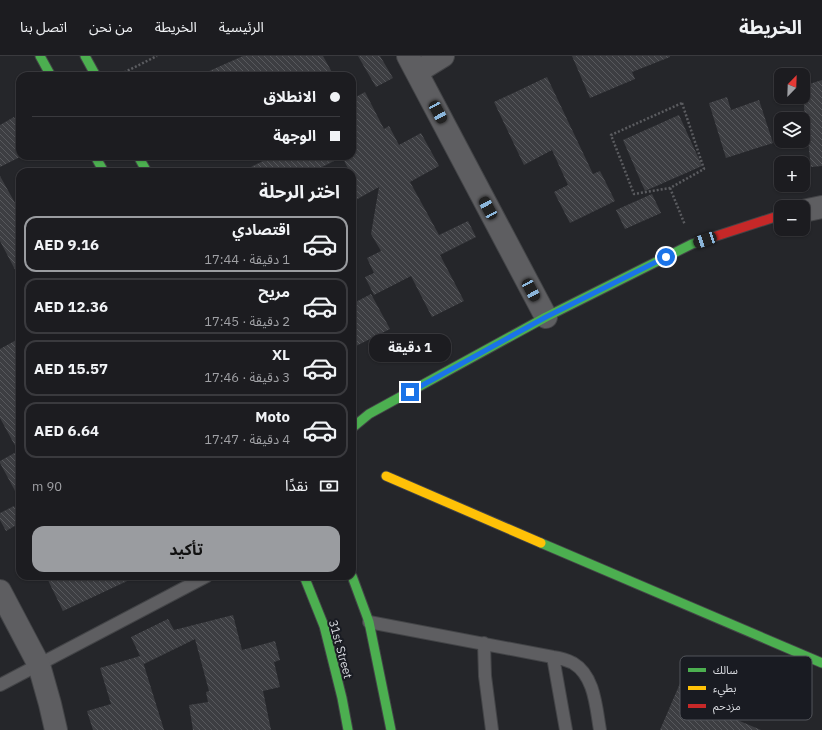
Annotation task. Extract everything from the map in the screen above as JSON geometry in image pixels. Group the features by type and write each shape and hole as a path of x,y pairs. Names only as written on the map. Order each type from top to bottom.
{"street":[{"path":"40,56 49,72"},
{"path":"85,56 94,72"},
{"path":"443,56 413,64 546,317"},
{"path":"810,210 822,207"},
{"path":"361,415 546,317 692,244 774,217"},
{"path":"386,476 806,656"},
{"name":"31st Street","path":"306,580 324,626 342,698 348,730"},
{"path":"353,580 369,622 391,730"},
{"path":"0,591 39,665 56,730"},
{"path":"812,659 822,663"}],"lane":[{"path":"0,685 199,580"},
{"path":"369,622 564,659 574,664 582,671 588,680 592,690 600,730"},
{"path":"484,643 485,676 492,730"},
{"path":"553,657 566,730"}],"path":[{"path":"126,72 157,56"},
{"path":"682,104 704,169 670,188 634,194 611,135 682,104"},
{"path":"670,188 692,244"}],"building":[{"path":"243,56 323,56 332,72 207,72"},
{"path":"358,56 380,56 393,78 376,87"},
{"path":"572,56 670,57 632,72 635,79 590,98"},
{"path":"547,77 593,174 600,171 615,201 570,223 554,192 568,185 552,150 524,165 494,102"},
{"path":"822,80 822,166 811,167 809,148 810,148 810,112 805,112 804,104 810,104 810,84"},
{"path":"365,92 384,129 389,126 399,145 421,133 439,166 410,182 439,235 468,221 476,237 440,255 464,301 432,317 411,276 374,295 365,277 374,273 367,258 381,251 371,234 379,187 356,200 356,168 348,168 344,160 356,160 356,97"},
{"path":"727,97 731,110 759,100 773,143 726,158 709,103"},
{"path":"679,115 702,166 645,191 623,140"},
{"path":"14,117 16,121 16,159 0,167 0,125"},
{"path":"265,160 336,160 320,168 249,168"},
{"path":"0,176 16,205 16,271 0,241"},
{"path":"652,194 661,213 625,229 616,210"},
{"path":"371,294 390,329 356,346 356,302"},
{"path":"16,340 16,447 0,418 0,349"},
{"path":"16,452 16,493 0,463 0,461"},
{"path":"14,506 16,510 16,525 6,531 0,520 0,513"},
{"path":"48,580 129,580 63,611"},
{"path":"233,615 242,650 275,641 280,660 274,662 280,687 263,691 271,730 193,730 189,705 208,702 206,692 209,691 195,639 144,664 143,662 164,730 93,730 87,711 111,704 100,668 140,656 131,637 168,619 174,630"},
{"path":"680,683 680,720 737,720 761,730 660,730"}],"traffic: fast":[{"path":"40,56 49,72"},
{"path":"85,56 94,72"},
{"path":"97,160 102,168"},
{"path":"140,160 145,168"},
{"path":"356,425 369,414 546,317 692,244 701,241"},
{"path":"541,543 806,656"},
{"path":"306,580 324,626 342,698 348,730"},
{"path":"353,580 369,622 391,730"},
{"path":"812,659 822,663"}],"traffic: slow":[{"path":"386,476 541,543"}],"traffic: jam":[{"path":"701,241 774,217"}],"route":[{"path":"410,392 546,317 666,257"}]}
